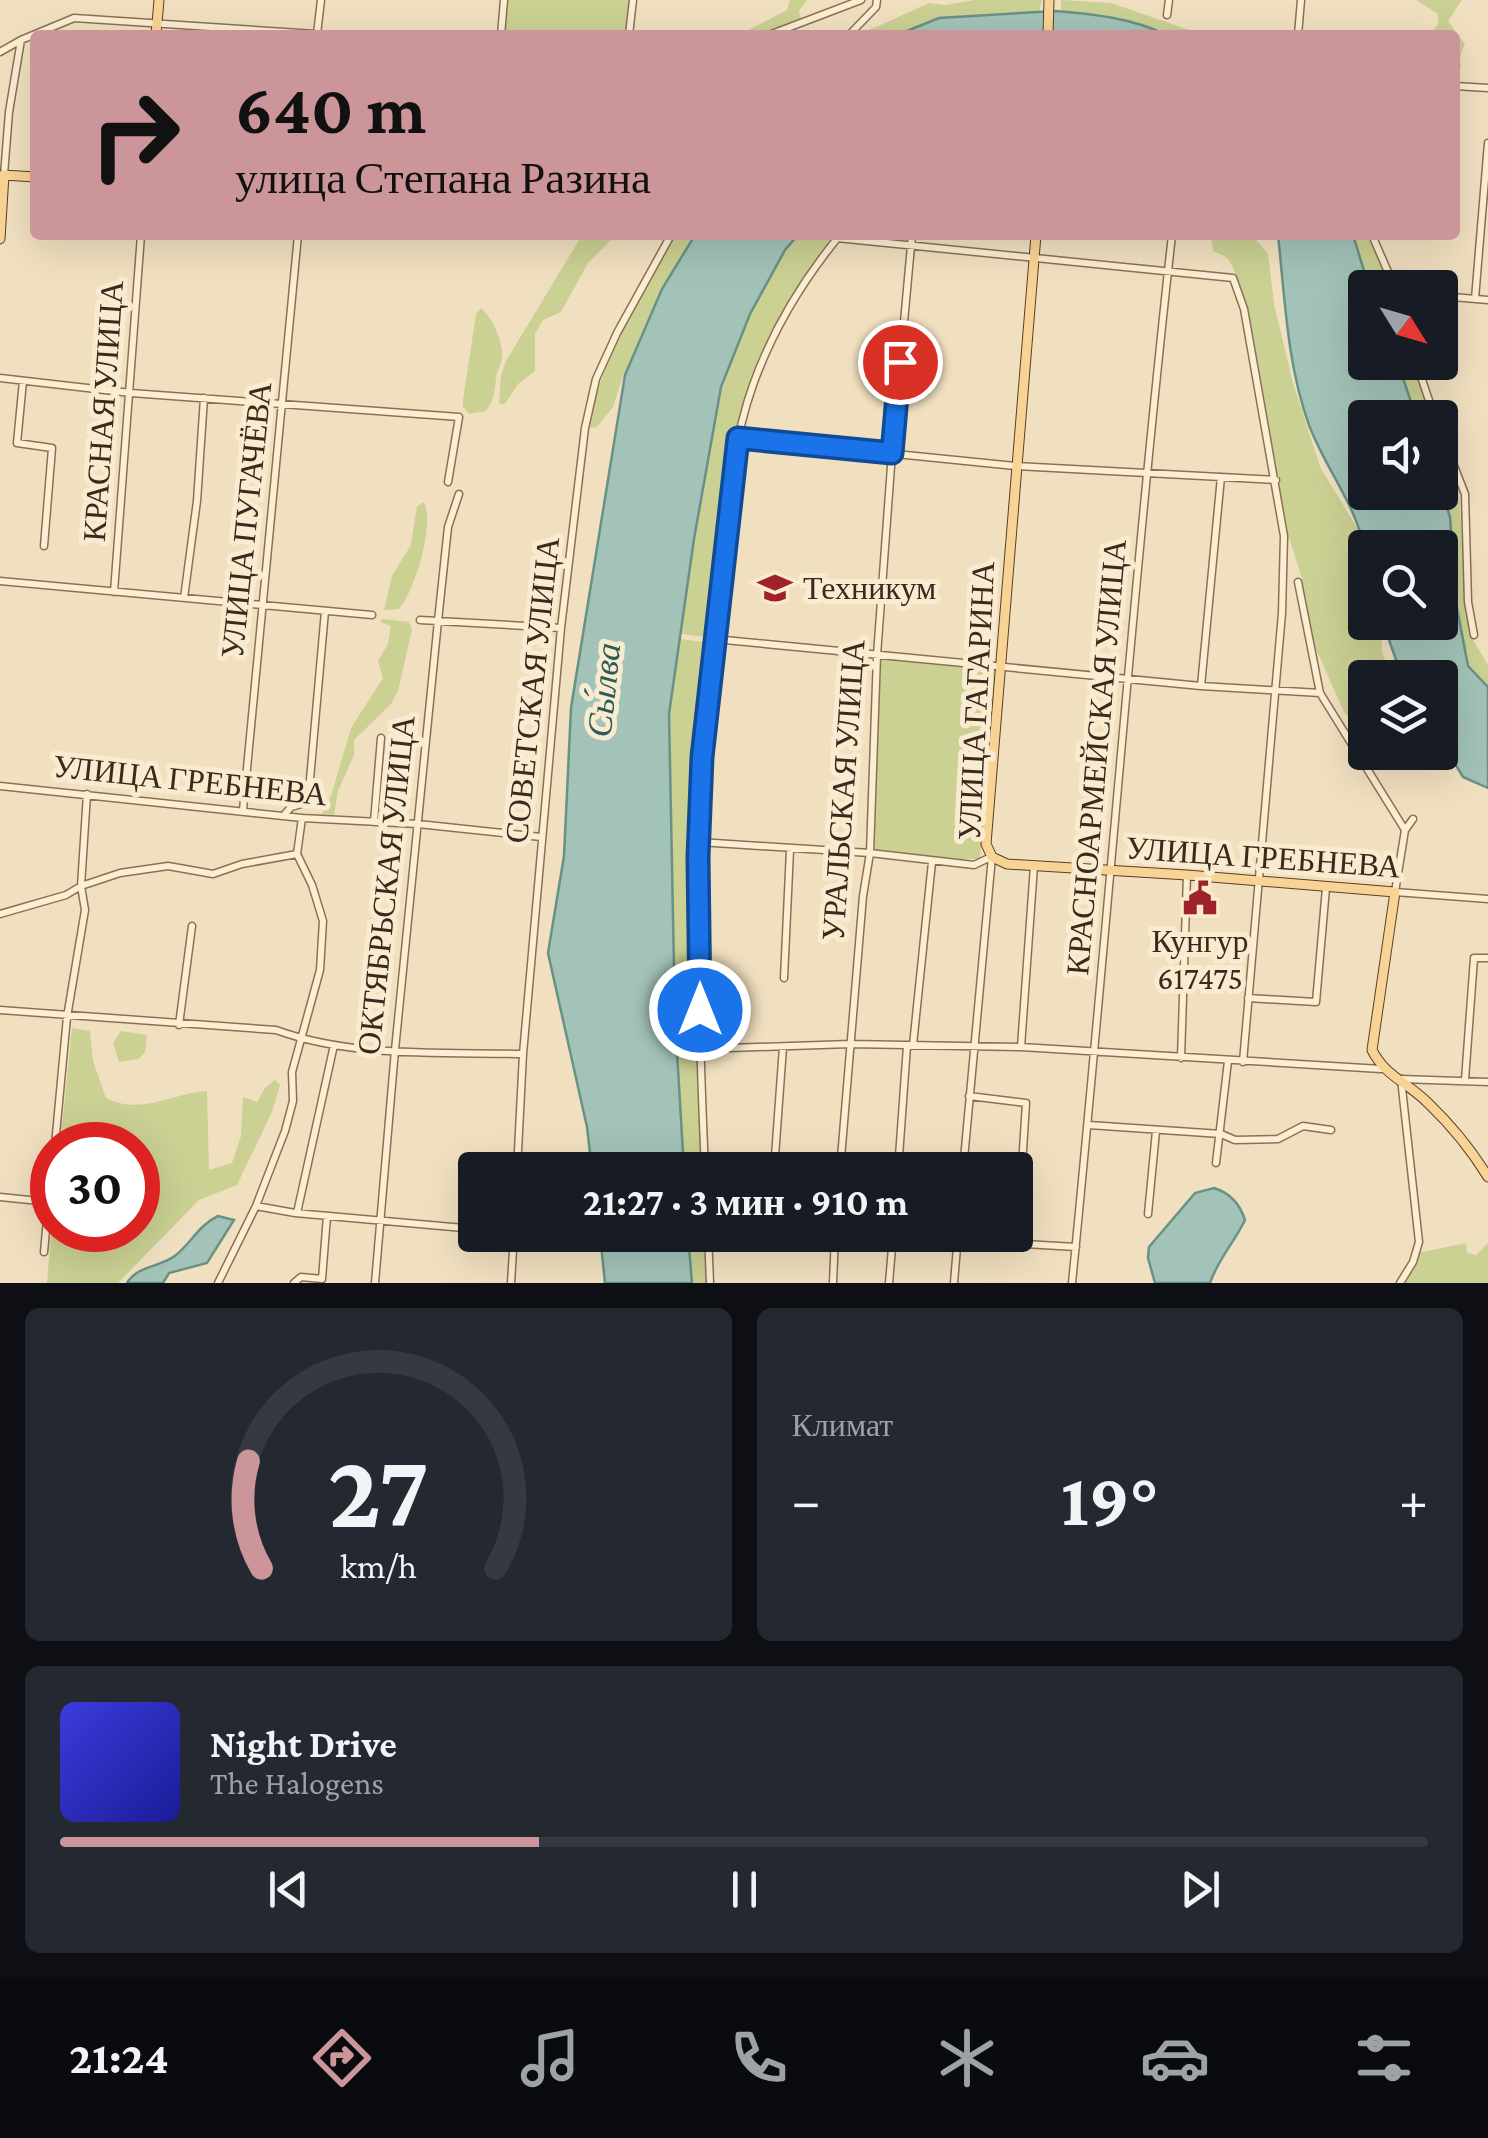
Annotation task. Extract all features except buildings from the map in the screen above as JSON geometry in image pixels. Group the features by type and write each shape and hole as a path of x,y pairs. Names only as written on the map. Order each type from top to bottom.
{"main road":[{"path":"156,30 159,0"},
{"path":"1048,30 1049,0"},
{"path":"0,239 2,175 30,177"},
{"name":"УЛИЦА ГАГАРИНА","path":"992,857 986,844 1036,240"},
{"name":"УЛИЦА ГРЕБНЕВА","path":"992,857 1007,864 1395,892"},
{"path":"1395,892 1372,1050 1382,1069 1401,1078 1431,1105 1488,1177"}],"street":[{"path":"317,30 320,0"},
{"path":"501,30 504,0"},
{"path":"630,30 634,0"},
{"path":"783,30 861,0"},
{"path":"854,30 876,7 877,0"},
{"path":"1167,15 1169,0"},
{"path":"1298,30 1301,0"},
{"path":"45,30 74,18 264,30"},
{"path":"0,52 30,36"},
{"path":"2,175 21,40"},
{"path":"1460,86 1488,88"},
{"path":"1475,299 1488,143"},
{"name":"КРАСНАЯ УЛИЦА","path":"114,592 141,240"},
{"name":"УЛИЦА ПУГАЧЁВА","path":"242,810 298,240"},
{"name":"СОВЕТСКАЯ УЛИЦА","path":"518,1152 560,628 585,428 596,379 668,240"},
{"path":"705,1152 700,1049 702,757 738,438 752,386 785,310 836,240"},
{"path":"858,240 1233,278 1244,308 1284,536 1282,614 1272,690 1243,1062"},
{"name":"УРАЛЬСКАЯ УЛИЦА","path":"841,1152 862,896 870,853 877,655 912,240"},
{"name":"КРАСНОАРМЕЙСКАЯ УЛИЦА","path":"1072,1283 1145,472 1171,240"},
{"path":"1374,240 1387,270"},
{"path":"1458,298 1488,300"},
{"path":"0,378 459,417 448,482"},
{"path":"23,381 18,443 52,448 44,546"},
{"path":"184,598 204,398"},
{"path":"738,438 1015,466 1276,480"},
{"path":"1201,686 1221,476"},
{"path":"1458,476 1465,494 1468,602 1474,635"},
{"name":"ОКТЯБРЬСКАЯ УЛИЦА","path":"375,1283 448,527 460,494"},
{"path":"0,581 372,616"},
{"path":"1298,582 1320,692 1405,830"},
{"path":"284,814 291,807 308,802 326,611"},
{"path":"420,620 560,628"},
{"path":"714,639 1201,686 1320,692"},
{"path":"374,822 381,738"},
{"name":"УЛИЦА ГРЕБНЕВА","path":"0,786 302,818 418,824 542,837"},
{"path":"56,1122 85,910 80,886 87,794"},
{"path":"218,1283 256,1206 285,1131 293,1101 292,1072 320,970 323,921 312,885 296,854 302,818"},
{"path":"1395,892 1405,830 1413,819"},
{"name":"УЛИЦА ГРЕБНЕВА","path":"699,842 870,853 974,865 992,857"},
{"path":"784,978 790,850"},
{"path":"0,914 120,874 168,866 213,874 296,854"},
{"name":"УЛИЦА ГАГАРИНА","path":"964,1152 992,857"},
{"path":"900,1152 932,862"},
{"path":"1021,1047 1034,866"},
{"path":"1180,1058 1188,875"},
{"path":"1248,998 1316,1002 1326,888"},
{"name":"УЛИЦА ГРЕБНЕВА","path":"1395,892 1488,899"},
{"path":"180,1024 192,926"},
{"path":"1464,1080 1474,958 1488,958"},
{"path":"0,1010 276,1030 334,1045 523,1054"},
{"path":"700,1049 850,1044 1021,1047 1382,1069"},
{"path":"297,1213 334,1045"},
{"path":"775,1152 782,1047"},
{"path":"1216,1163 1228,1062"},
{"path":"1400,1283 1419,1242 1401,1078 1488,1082"},
{"path":"969,1096 1026,1103 1023,1152"},
{"path":"1089,1125 1221,1134 1235,1140 1278,1140 1303,1126 1331,1130"},
{"path":"1148,1214 1156,1131"},
{"path":"0,1197 30,1200"},
{"path":"256,1206 458,1227"},
{"path":"294,1283 301,1277 322,1279 327,1216"},
{"path":"1033,1246 1076,1247"},
{"path":"511,1283 513,1252"},
{"path":"709,1252 710,1283"},
{"path":"833,1283 834,1252"},
{"path":"889,1283 892,1252"},
{"path":"954,1283 957,1252"}],"green space":[{"path":"506,0 632,0 629,30 503,30"},
{"path":"790,0 807,0 799,11 799,22 776,30 749,30 787,10"},
{"path":"975,0 1042,0 1039,12 939,18 909,30 868,30 929,3 945,5"},
{"path":"1061,0 1111,3 1189,30 1157,30 1098,14 1061,11"},
{"path":"1416,0 1462,0 1448,21 1455,30 1434,30 1438,14"},
{"path":"579,240 611,240 588,263 561,312 543,320 535,334 535,371 518,384 505,404 499,404 506,361"},
{"path":"671,240 692,240 662,289 613,407 597,427 589,428 596,396 637,303"},
{"path":"795,240 832,240 786,305 750,384 727,488 713,638 681,634 713,425 744,324 768,278"},
{"path":"1212,240 1256,240 1268,254 1274,304 1293,383 1321,469 1358,530 1348,530 1348,640 1382,640 1385,660 1348,660 1348,717 1315,647 1302,579 1285,524 1248,321 1232,264 1213,251"},
{"path":"1355,240 1371,240 1384,270 1364,270"},
{"path":"481,308 496,331 502,360 486,411 469,414 463,400 476,314"},
{"path":"1404,380 1419,380 1425,400 1410,400"},
{"path":"1458,487 1465,588 1473,640 1488,665 1488,687 1468,666 1463,644 1458,615 1458,530 1451,530 1448,510 1458,510"},
{"path":"424,502 427,525 417,573 399,609 384,610 392,576 411,545 417,506"},
{"path":"380,622 409,622 412,629 398,691 391,704 354,740 354,755 338,791 334,815 322,814 351,728 383,678 378,661 388,644 391,626"},
{"path":"680,639 712,643 698,838 704,1152 683,1152 675,1018 669,714"},
{"path":"879,658 997,668 980,859 928,859 873,851"},
{"path":"72,1028 90,1031 93,1061 106,1098 131,1105 207,1091 209,1170 232,1163 241,1136 243,1097 257,1102 275,1080 280,1085 272,1112 237,1185 199,1200 160,1240 160,1122 62,1122"},
{"path":"121,1031 147,1035 145,1052 139,1059 119,1062 113,1043"},
{"path":"1466,1243 1467,1253 1476,1255 1488,1243 1488,1283 1403,1283 1418,1253"},
{"path":"50,1252 148,1252 118,1283 47,1283"},
{"path":"689,1252 707,1252 708,1283 692,1283"}],"water":[{"path":"1055,11 1098,15 1156,30 909,30 939,18"},
{"name":"Сы́лва","path":"692,240 794,240 750,314 721,387 669,714 675,1018 683,1152 590,1152 548,953 564,856 571,708 625,375 662,289"},
{"path":"1279,240 1355,240 1364,270 1348,270 1348,380 1404,380 1410,400 1348,400 1348,503 1309,425 1296,379"},
{"path":"1351,510 1448,510 1451,530 1360,530"},
{"path":"1458,614 1468,666 1488,687 1488,788 1463,777 1458,769 1458,660 1396,660 1389,640 1458,640"},
{"path":"1214,1188 1234,1200 1245,1220 1210,1283 1155,1283 1149,1247 1195,1193"},
{"path":"218,1216 234,1220 207,1263 169,1273 163,1283 127,1283 137,1272 176,1255"},
{"path":"602,1252 689,1252 692,1283 605,1283"}],"place":[{"name":"Техникум","path":"775,588"},
{"name":"Кунгур 617475","path":"1200,898"}],"route":[{"path":"700,1010 698,857 702,757 738,438 892,453 900,362"}]}
